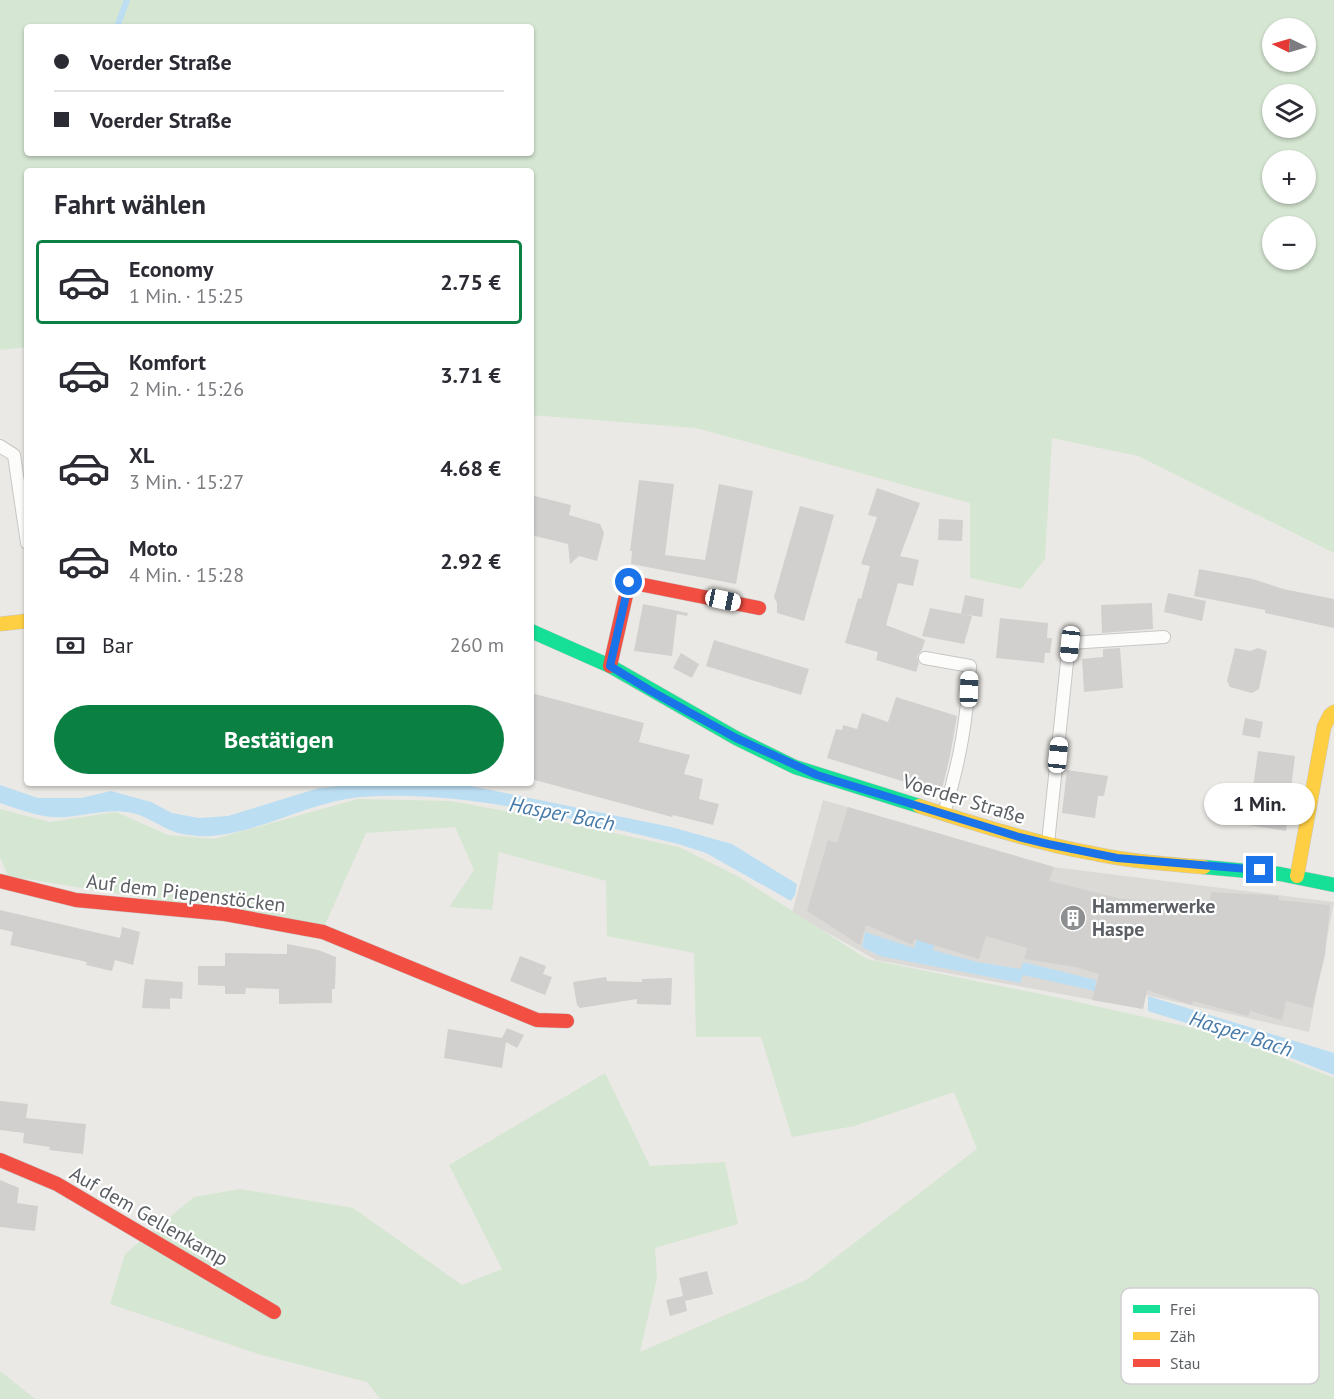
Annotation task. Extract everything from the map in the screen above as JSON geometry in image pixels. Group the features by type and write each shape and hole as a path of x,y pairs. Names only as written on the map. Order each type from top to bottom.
{"street":[{"path":"610,666 629,582 759,608"},
{"path":"0,624 24,621"},
{"name":"Voerder Straße","path":"534,632 610,666 736,738 795,767 1048,844 1117,858 1247,868 1334,885"},
{"path":"1297,876 1324,727 1334,712"},
{"name":"Auf dem Piepenstöcken","path":"0,881 76,900 225,914 323,932 537,1020 567,1021"},
{"name":"Auf dem Gellenkamp","path":"0,1160 57,1184 274,1312"}],"lane":[{"path":"0,446 14,455 24,523"},
{"path":"1048,844 1070,644 1164,638"},
{"path":"925,658 970,666 968,711 957,770 944,814"}],"shaded area":[{"name":"Hammerwerke Haspe","path":"823,800 1053,867 1334,902 1309,1032 1146,995 1143,1009 876,960 792,913"}],"green space":[{"path":"0,0 1334,0 1334,553 1138,456 1052,438 1045,559 1021,589 970,578 970,503 696,428 534,415 534,168 24,168 24,347 0,350"},
{"path":"358,799 451,801 553,820 679,847 739,877 867,959 1060,998 1224,1035 1334,1078 1334,1399 380,1399 367,1382 258,1354 110,1304 125,1254 194,1197 240,1189 353,1208 462,1285 502,1269 449,1165 605,1073 650,1166 725,1162 738,1224 655,1248 657,1278 640,1352 806,1280 977,1149 954,1092 855,1126 792,1137 761,1037 696,1037 694,953 607,936 606,881 499,852 492,910 449,907 474,870 455,827 366,833 324,927 8,876 0,857 0,809 50,822 116,812 168,835 214,839"},
{"path":"0,1371 35,1399 0,1399"}],"water":[{"name":"Hasper Bach","path":"0,785 38,798 81,798 111,791 151,802 172,813 199,818 228,816 319,788 471,786 671,827 732,844 797,884 795,895 791,901 706,853 678,844 561,816 480,802 400,796 360,797 322,805 249,829 207,836 175,832 133,813 108,812 49,817 0,803"},
{"path":"920,930 937,933 933,950 977,962 1021,969 1023,962 1096,980 1095,991 1023,975 1020,983 880,956 862,947 865,932 914,948"},
{"name":"Hasper Bach","path":"1148,996 1334,1053 1334,1075 1271,1050 1148,1011"}],"building":[{"path":"639,480 674,484 665,555 705,560 719,484 753,491 736,584 631,564 632,551 630,551"},
{"path":"877,488 920,503 900,556 919,560 913,586 898,583 886,625 925,640 917,656 919,663 916,672 876,660 878,652 845,643 870,566 861,564 877,517 868,515"},
{"path":"534,496 571,505 569,515 600,524 604,533 597,561 579,556 570,564 568,544 534,536"},
{"path":"800,506 834,515 804,621 777,613 777,603 774,597"},
{"path":"939,519 963,520 962,541 938,540"},
{"path":"1199,569 1253,579 1283,589 1334,599 1334,628 1265,613 1265,610 1194,596"},
{"path":"1168,593 1206,601 1202,621 1164,612"},
{"path":"965,595 984,599 982,617 961,614"},
{"path":"1152,603 1153,629 1102,633 1101,605"},
{"path":"643,604 688,613 687,616 677,614 672,656 634,651"},
{"path":"930,608 972,616 964,644 922,636"},
{"path":"1000,618 1048,623 1047,638 1052,638 1050,653 1045,653 1044,663 996,658"},
{"path":"714,640 809,669 801,695 706,666"},
{"path":"1120,648 1123,688 1084,692 1082,659 1103,657 1103,649"},
{"path":"1235,648 1250,651 1258,648 1267,651 1259,689 1252,693 1230,687 1227,681"},
{"path":"681,653 699,664 692,678 673,668"},
{"path":"534,694 644,723 639,742 690,755 684,774 703,779 699,799 719,804 713,825 673,815 672,817 534,780"},
{"path":"896,697 957,716 941,793 827,758 836,729 842,730 843,725 857,729 862,713 888,722"},
{"path":"1245,718 1263,722 1260,738 1242,735"},
{"path":"1258,751 1295,756 1286,831 1248,825"},
{"path":"1067,770 1108,776 1104,796 1098,796 1095,818 1062,813"},
{"name":"Hammerwerke Haspe","path":"848,807 1054,867 1049,881 1122,899 1208,905 1212,892 1279,896 1278,900 1330,905 1325,955 1312,1008 1286,1001 1282,1020 1250,1011 1248,1016 1193,1001 1192,1005 1147,990 1143,1009 1092,1000 1099,974 1076,967 1024,959 1027,948 986,936 979,959 914,939 913,945 866,925 860,945 807,911 828,840 837,843"},
{"path":"0,910 120,938 122,927 140,932 133,965 115,960 112,971 86,965 87,962 10,945 13,932 0,929"},
{"path":"287,944 318,950 336,957 332,1003 279,1004 279,989 246,988 245,994 225,994 225,986 198,985 198,966 225,966 225,953 287,954"},
{"path":"520,956 546,966 543,974 552,977 545,995 510,981"},
{"path":"606,977 607,981 642,982 642,979 672,978 671,1005 637,1004 637,999 580,1008 577,1005 573,982"},
{"path":"145,979 183,982 182,999 170,998 170,1009 142,1008"},
{"path":"507,1028 524,1035 517,1048 506,1042 502,1068 444,1058 448,1029 502,1038"},
{"path":"0,1101 28,1104 26,1118 86,1124 83,1154 49,1150 50,1147 23,1143 24,1133 0,1130"},
{"path":"0,1180 19,1188 17,1203 38,1206 35,1231 0,1227"},
{"path":"707,1271 713,1294 685,1301 687,1311 670,1316 666,1300 683,1296 679,1278"}],"waterway":[{"path":"118,24 127,0"}],"traffic: fast":[{"path":"534,632 610,666 736,738 795,767 919,806"},
{"path":"1204,867 1280,874 1334,885"}],"traffic: slow":[{"path":"0,624 24,621"},
{"path":"1297,876 1324,727 1334,712"},
{"path":"919,806 1069,849 1133,860 1204,867"}],"traffic: jam":[{"path":"610,666 629,582 759,608"},
{"path":"0,881 76,900 225,914 323,932 537,1020 567,1021"},
{"path":"0,1160 57,1184 274,1312"}],"place":[{"name":"Hammerwerke Haspe","path":"1073,918"}],"route":[{"path":"629,582 610,666 736,738 795,767 1048,844 1117,858 1260,870"}]}
